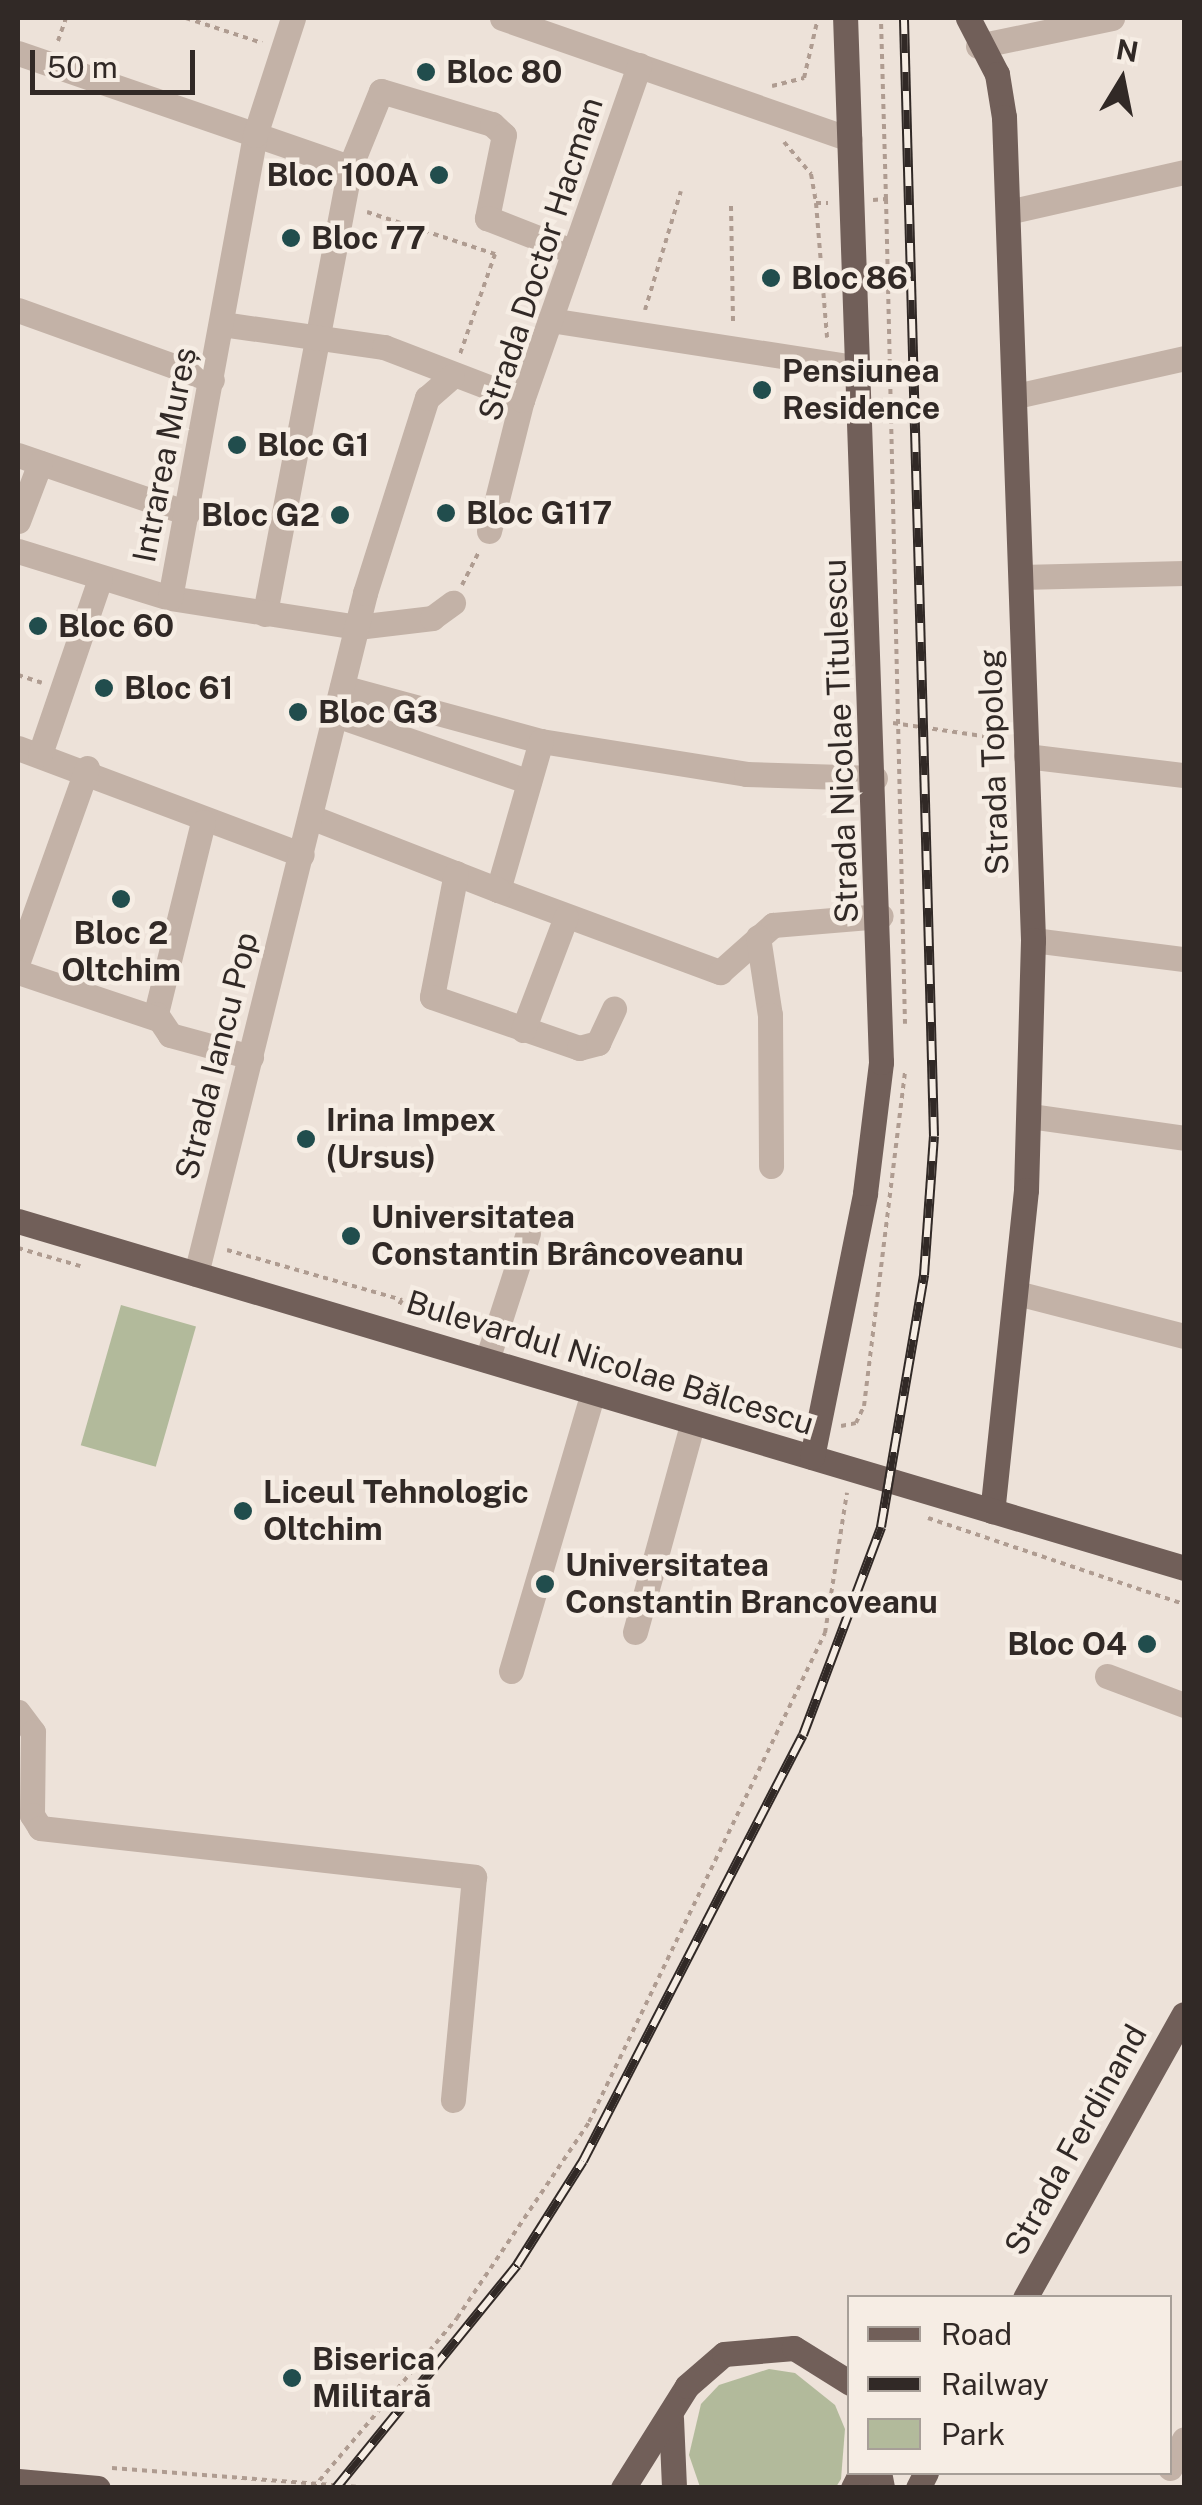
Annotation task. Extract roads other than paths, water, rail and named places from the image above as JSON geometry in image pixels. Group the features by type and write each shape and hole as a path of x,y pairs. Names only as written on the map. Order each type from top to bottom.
{"main road":[{"name":"Strada Nicolae Titulescu","path":"812,1457 876,1128 881,916 845,18"},
{"name":"Strada Topolog","path":"968,18 1002,96 1016,396 1032,940 1030,1116 1017,1293 992,1510"},
{"name":"Bulevardul Nicolae Bălcescu","path":"18,1221 1184,1568"},
{"name":"Strada Ferdinand","path":"1027,2295 1184,2014"},
{"path":"624,2488 700,2372 752,2346 808,2352 845,2378"},
{"path":"672,2413 674,2488"},
{"path":"18,2481 100,2477"}],"street":[{"path":"255,134 293,18"},
{"name":"Strada Doctor Hacman","path":"502,18 534,23 639,66 850,139"},
{"path":"978,46 1112,18"},
{"path":"18,53 350,167"},
{"name":"Strada Doctor Hacman","path":"489,531 522,400 639,66"},
{"path":"265,614 350,167 381,90 492,124 504,134 486,218 574,252"},
{"name":"Intrarea Mureș","path":"170,598 255,134"},
{"path":"1008,212 1184,172"},
{"path":"18,310 212,380"},
{"path":"550,320 733,352 859,368"},
{"name":"Intrarea Mureș","path":"222,324 384,346 452,376 522,400"},
{"path":"1016,396 1184,358"},
{"name":"Strada Iancu Pop","path":"196,1274 357,627 427,398 452,376"},
{"path":"18,521 29,459 188,513"},
{"path":"18,551 170,598 357,627 432,618 453,603"},
{"path":"1020,577 1184,573"},
{"path":"100,579 29,751 87,768 202,822 302,855"},
{"path":"342,687 542,741 746,774 875,778"},
{"path":"336,716 529,782"},
{"path":"498,890 542,741"},
{"path":"1026,749 1184,775"},
{"path":"18,961 87,768"},
{"path":"311,817 566,917 720,972 742,961 758,937 796,920 881,916"},
{"path":"202,822 157,1008 170,1035 251,1058"},
{"path":"456,873 432,997 523,1030 590,1048 614,1008"},
{"path":"523,1030 566,917"},
{"path":"758,937 770,1015 771,1166"},
{"path":"1032,940 1184,959"},
{"path":"18,972 157,1008"},
{"path":"1030,1116 1184,1138"},
{"path":"487,1360 528,1233"},
{"path":"1017,1293 1184,1336"},
{"path":"511,1671 592,1392"},
{"path":"635,1632 693,1422"},
{"path":"1107,1676 1184,1704"},
{"path":"18,1712 33,1732 32,1815 40,1828 474,1876 453,2100"},
{"path":"1172,2462 1184,2439"}],"railway":[{"path":"336,2488 517,2265 583,2161 803,1735 881,1527 924,1275 934,1136 904,18"}],"place":[{"name":"Bloc 80","path":"426,72"},
{"name":"Bloc 100A","path":"439,175"},
{"name":"Bloc 77","path":"291,238"},
{"name":"Bloc 86","path":"771,278"},
{"name":"Pensiunea Residence","path":"762,390"},
{"name":"Bloc G1","path":"237,445"},
{"name":"Bloc G117","path":"446,513"},
{"name":"Bloc G2","path":"340,515"},
{"name":"Bloc 60","path":"38,626"},
{"name":"Bloc 61","path":"104,688"},
{"name":"Bloc G3","path":"298,712"},
{"name":"Bloc 2 Oltchim","path":"121,899"},
{"name":"Irina Impex (Ursus)","path":"306,1139"},
{"name":"Universitatea Constantin Brâncoveanu","path":"351,1236"},
{"name":"Liceul Tehnologic Oltchim","path":"243,1511"},
{"name":"Universitatea Constantin Brancoveanu","path":"545,1584"},
{"name":"Bloc O4","path":"1147,1644"},
{"name":"Biserica Militară","path":"292,2378"}]}
